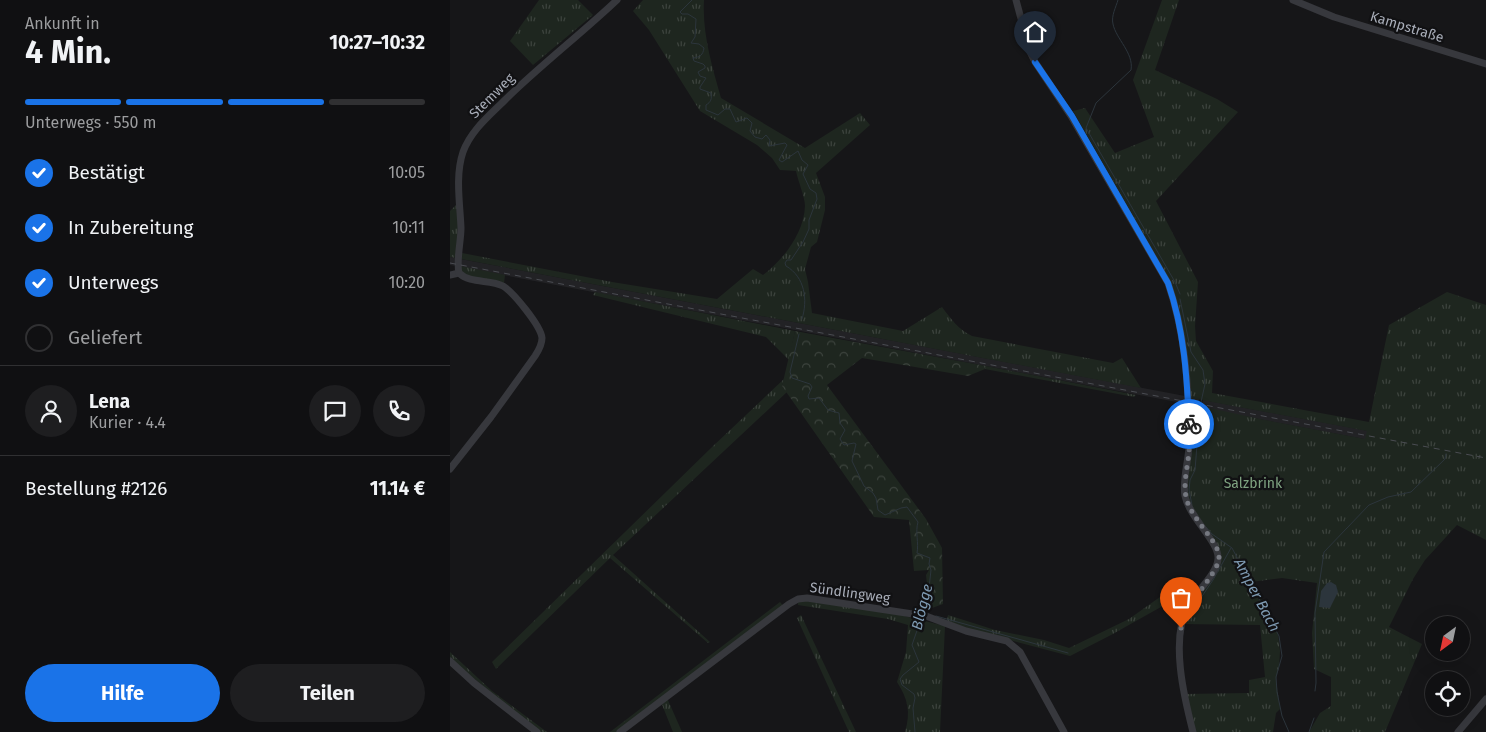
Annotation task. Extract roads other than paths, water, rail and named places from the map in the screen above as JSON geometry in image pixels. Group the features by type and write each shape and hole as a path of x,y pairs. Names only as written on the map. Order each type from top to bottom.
{"street":[{"name":"Stemweg","path":"459,273 461,230 459,173 462,158 470,139 484,120 535,70 617,0"},
{"path":"1016,0 1030,52 1035,62 1072,116 1168,283 1173,297 1187,377 1189,452 1185,496 1194,517 1217,548 1219,558 1215,568 1182,618 1180,659 1184,694 1193,732"},
{"name":"Kampstraße","path":"1293,0 1334,18 1486,64"},
{"path":"450,275 459,273 467,278 498,284 508,289 535,323 541,333 542,340 535,356 491,417 450,469"},
{"name":"Sündlingweg","path":"620,732 790,604 807,598 926,616 966,630 1007,641 1016,647 1024,657 1064,732"},
{"path":"450,661 477,685 537,732"},
{"path":"1458,732 1486,699"}],"waterway":[{"name":"Blögge","path":"692,0 680,12 696,19 695,37 691,43 699,44 704,48 701,55 693,58 694,61 705,66 705,68 698,72 700,76 706,78 700,89 711,93 711,100 706,105 706,110 718,115 725,109 730,109 736,122 747,118 752,123 750,131 755,137 762,139 766,135 770,140 769,146 785,143 787,145 779,160 782,162 798,151 802,160 808,165 803,174 810,189 816,193 817,199 809,220 809,229 803,242 791,260 787,260 785,263 801,283 805,297 802,319"},
{"name":"Amper Bach","path":"1118,0 1113,15 1113,24 1130,58 1131,70 1096,103 1086,128 1175,282 1180,294"},
{"name":"Amper Bach","path":"1180,299 1191,352 1203,370 1205,384 1199,411 1197,438"},
{"name":"Blögge","path":"799,334 790,372 792,378 810,384 812,387 808,396 809,399 819,398 828,410 839,413 840,423 845,430 840,439 844,445 856,444 852,461 864,486 876,498 878,510 885,515 907,507 918,522 917,553 930,558 931,570 929,588 922,602 922,613"},
{"name":"Amper Bach","path":"1192,505 1189,490 1190,480 1195,470 1197,445"},
{"path":"1315,691 1315,613 1324,552 1369,505 1388,497 1411,492 1445,459 1446,454"},
{"name":"Amper Bach","path":"1206,527 1212,534 1232,548 1279,636 1282,656 1276,677 1277,692 1282,716 1289,732"},
{"path":"1188,614 1190,614 1213,580 1231,548"},
{"path":"1172,604 1182,612"},
{"path":"936,616 1068,653"},
{"name":"Blögge","path":"915,732 914,694 902,685 900,679 919,662 912,645 921,619"},
{"path":"1309,732 1314,718"}],"railway":[{"path":"450,263 1486,458"}],"park label":[{"name":"Salzbrink","path":"1253,483"}]}
